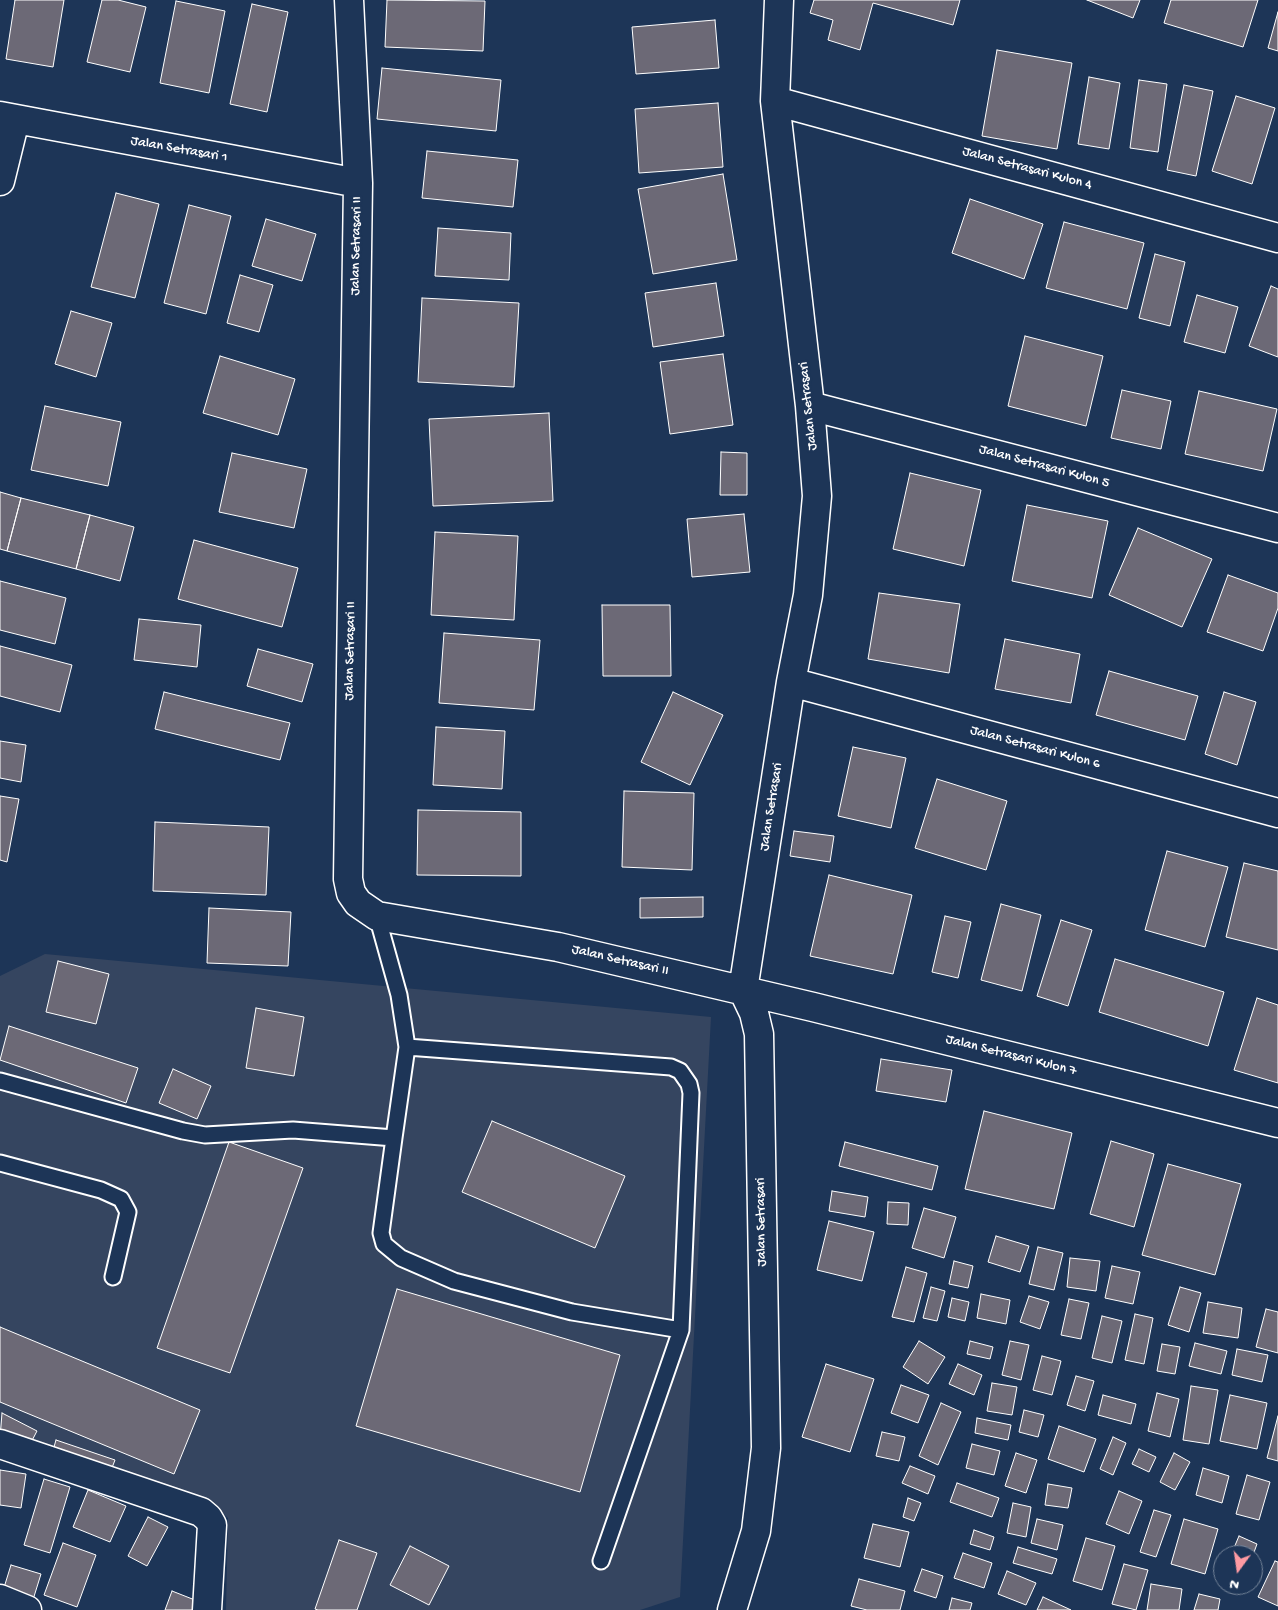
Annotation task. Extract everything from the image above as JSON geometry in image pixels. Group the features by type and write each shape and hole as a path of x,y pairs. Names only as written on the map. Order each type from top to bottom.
{"street":[{"name":"Jalan Setrasari II","path":"349,0 358,183 348,879 351,893 358,904 377,916 558,947 743,990"},
{"name":"Jalan Setrasari","path":"732,1610 756,1531 766,1448 759,1034 754,1013 743,990 791,682 808,595 817,496 810,406 775,101 779,0"},
{"name":"Jalan Setrasari Kulon 4","path":"775,101 1278,238"},
{"name":"Jalan Setrasari 1","path":"8,118 358,183"},
{"path":"0,181 8,118"},
{"name":"Jalan Setrasari Kulon 5","path":"810,406 1278,528"},
{"name":"Jalan Setrasari Kulon 6","path":"791,682 1278,813"},
{"name":"Jalan Setrasari Kulon 7","path":"743,990 1278,1123"},
{"path":"0,1444 201,1512 212,1525 207,1610"},
{"path":"0,1599 27,1610"}],"lane":[{"path":"377,916 399,994 408,1047 381,1233 384,1244 401,1258 454,1280 572,1312 681,1330"},
{"path":"408,1047 671,1067 686,1076 690,1093 681,1330 601,1561"},
{"path":"0,1081 183,1132 205,1135 293,1130 394,1138"},
{"path":"0,1163 101,1190 122,1199 128,1212 113,1277"}],"shaded area":[{"path":"45,954 711,1017 680,1597 640,1610 226,1610 228,1518 213,1504 0,1432 0,976"}],"building":[{"path":"15,0 64,0 53,67 6,59"},
{"path":"102,0 118,0 146,7 130,72 87,62"},
{"path":"387,0 485,1 483,51 385,47"},
{"path":"814,0 960,0 953,25 873,3 860,50 828,40 833,20 810,13"},
{"path":"1087,0 1140,0 1133,18"},
{"path":"1171,0 1258,0 1243,47 1164,23"},
{"path":"176,1 225,11 209,93 160,83"},
{"path":"252,4 288,12 267,112 230,104"},
{"path":"1278,12 1278,51 1268,48"},
{"path":"715,20 719,68 636,74 632,27"},
{"path":"997,50 1072,63 1057,149 982,136"},
{"path":"382,68 501,80 496,131 377,119"},
{"path":"1089,77 1120,83 1109,149 1078,144"},
{"path":"1139,80 1167,84 1158,152 1130,148"},
{"path":"1184,85 1213,91 1196,176 1167,170"},
{"path":"1236,96 1275,108 1252,184 1212,171"},
{"path":"718,103 723,167 639,173 635,109"},
{"path":"427,151 518,160 513,207 422,198"},
{"path":"723,174 737,260 653,274 638,189"},
{"path":"116,193 159,204 135,298 91,287"},
{"path":"970,199 1043,224 1024,279 952,253"},
{"path":"189,205 231,216 206,314 164,303"},
{"path":"266,219 316,234 302,281 252,266"},
{"path":"1064,222 1144,243 1127,309 1046,288"},
{"path":"438,228 511,233 509,280 435,276"},
{"path":"1155,254 1185,262 1170,326 1139,318"},
{"path":"240,275 273,285 259,332 227,323"},
{"path":"716,283 724,336 653,347 645,293"},
{"path":"1271,286 1278,289 1278,357 1249,346"},
{"path":"1197,295 1238,307 1225,353 1184,342"},
{"path":"422,298 519,303 514,387 418,382"},
{"path":"71,311 112,323 96,377 55,364"},
{"path":"1025,336 1103,356 1086,426 1008,406"},
{"path":"723,354 733,425 670,434 660,362"},
{"path":"220,356 295,379 278,435 203,413"},
{"path":"1122,390 1171,401 1161,449 1111,438"},
{"path":"1199,391 1277,409 1263,471 1185,454"},
{"path":"45,406 121,422 108,486 31,470"},
{"path":"549,413 553,501 433,506 429,419"},
{"path":"721,452 747,453 747,495 720,495"},
{"path":"232,453 307,469 294,528 219,512"},
{"path":"910,473 981,490 964,566 893,549"},
{"path":"0,492 21,498 7,551 0,549"},
{"path":"21,498 90,515 76,569 7,551"},
{"path":"1027,505 1108,521 1092,598 1012,581"},
{"path":"744,514 750,572 692,577 687,519"},
{"path":"90,515 134,527 120,581 76,569"},
{"path":"1138,528 1212,559 1182,627 1109,595"},
{"path":"435,532 518,536 514,620 431,615"},
{"path":"194,540 298,568 282,627 178,599"},
{"path":"1228,575 1278,593 1278,608 1263,651 1207,632"},
{"path":"0,581 66,598 55,644 0,630"},
{"path":"879,593 960,604 949,673 868,659"},
{"path":"602,605 670,605 671,676 603,676"},
{"path":"139,619 201,625 197,667 134,660"},
{"path":"444,633 540,640 534,710 439,703"},
{"path":"1005,639 1080,654 1071,703 995,689"},
{"path":"0,646 72,665 60,712 0,696"},
{"path":"258,649 313,664 302,702 247,686"},
{"path":"1109,671 1198,696 1185,740 1096,715"},
{"path":"164,692 290,723 280,760 155,729"},
{"path":"673,692 723,715 690,785 641,762"},
{"path":"1224,692 1256,702 1237,765 1205,754"},
{"path":"436,727 505,731 502,789 433,785"},
{"path":"0,741 26,745 21,782 0,778"},
{"path":"853,747 906,758 891,828 838,816"},
{"path":"937,779 1007,801 986,870 915,848"},
{"path":"624,791 694,793 692,870 622,867"},
{"path":"0,796 19,799 7,862 0,860"},
{"path":"418,810 521,812 521,876 417,875"},
{"path":"155,822 269,827 266,895 153,891"},
{"path":"794,831 834,836 830,862 790,856"},
{"path":"1167,851 1228,867 1205,947 1145,930"},
{"path":"1244,863 1278,871 1278,950 1226,937"},
{"path":"829,875 912,895 893,974 810,956"},
{"path":"703,897 703,917 640,918 640,898"},
{"path":"1001,904 1041,915 1022,991 981,980"},
{"path":"209,908 291,912 288,966 207,963"},
{"path":"945,916 971,922 958,978 932,972"},
{"path":"1061,920 1092,930 1068,1006 1037,996"},
{"path":"1115,959 1224,992 1208,1046 1099,1012"},
{"path":"58,961 109,974 96,1024 46,1012"},
{"path":"1257,998 1278,1005 1278,1083 1234,1070"},
{"path":"256,1008 304,1017 294,1076 246,1068"},
{"path":"9,1026 138,1068 126,1103 0,1060"},
{"path":"881,1059 952,1070 946,1102 876,1091"},
{"path":"173,1069 211,1086 197,1119 159,1103"},
{"path":"984,1111 1072,1133 1054,1209 965,1189"},
{"path":"492,1121 625,1176 595,1248 462,1192"},
{"path":"1111,1141 1154,1154 1134,1227 1090,1214"},
{"path":"229,1142 303,1168 230,1373 157,1348"},
{"path":"845,1142 938,1166 932,1190 839,1166"},
{"path":"1168,1164 1241,1184 1215,1275 1142,1255"},
{"path":"832,1191 868,1197 865,1217 829,1211"},
{"path":"888,1202 909,1203 908,1225 887,1224"},
{"path":"924,1208 956,1217 944,1258 912,1248"},
{"path":"829,1221 874,1232 862,1281 817,1270"},
{"path":"996,1236 1029,1246 1020,1272 988,1262"},
{"path":"1038,1247 1063,1253 1054,1290 1029,1284"},
{"path":"1070,1258 1100,1261 1096,1291 1067,1287"},
{"path":"954,1261 973,1266 968,1288 949,1284"},
{"path":"1112,1266 1140,1272 1133,1304 1105,1298"},
{"path":"906,1267 927,1273 914,1322 892,1317"},
{"path":"931,1287 945,1291 937,1321 923,1318"},
{"path":"1180,1287 1201,1293 1189,1332 1168,1325"},
{"path":"397,1289 620,1355 580,1492 356,1426"},
{"path":"981,1294 1010,1300 1006,1324 977,1318"},
{"path":"1029,1296 1049,1302 1040,1329 1020,1322"},
{"path":"952,1298 969,1302 965,1321 948,1317"},
{"path":"1069,1299 1089,1303 1081,1339 1061,1335"},
{"path":"1208,1302 1242,1308 1238,1338 1203,1333"},
{"path":"1266,1309 1278,1312 1278,1353 1256,1347"},
{"path":"1135,1314 1153,1318 1144,1364 1125,1360"},
{"path":"1102,1316 1122,1321 1112,1363 1092,1358"},
{"path":"0,1327 200,1410 174,1474 0,1402"},
{"path":"919,1341 945,1357 928,1384 903,1367"},
{"path":"970,1341 993,1347 990,1359 967,1354"},
{"path":"1010,1341 1029,1345 1021,1380 1002,1375"},
{"path":"1195,1343 1227,1351 1221,1374 1189,1366"},
{"path":"1162,1344 1180,1347 1175,1374 1157,1371"},
{"path":"1237,1349 1268,1355 1262,1382 1232,1375"},
{"path":"1042,1356 1061,1361 1052,1395 1033,1390"},
{"path":"826,1364 874,1379 850,1452 802,1437"},
{"path":"958,1364 982,1375 974,1395 949,1384"},
{"path":"1076,1376 1094,1381 1085,1411 1067,1405"},
{"path":"992,1383 1017,1387 1012,1415 987,1411"},
{"path":"901,1385 929,1395 918,1423 891,1413"},
{"path":"1191,1386 1218,1390 1209,1444 1183,1440"},
{"path":"1157,1393 1179,1399 1170,1437 1148,1431"},
{"path":"1103,1395 1136,1404 1131,1424 1098,1415"},
{"path":"1230,1395 1267,1403 1257,1449 1220,1441"},
{"path":"941,1403 961,1412 938,1465 919,1456"},
{"path":"1024,1410 1044,1415 1038,1437 1019,1432"},
{"path":"2,1413 37,1431 26,1452 0,1438"},
{"path":"1278,1416 1278,1461 1267,1458"},
{"path":"977,1418 1011,1425 1008,1440 975,1433"},
{"path":"1059,1426 1096,1439 1084,1472 1048,1459"},
{"path":"882,1432 905,1437 899,1461 876,1456"},
{"path":"1113,1437 1126,1443 1113,1475 1100,1469"},
{"path":"56,1440 115,1460 110,1473 52,1454"},
{"path":"972,1444 1000,1451 994,1475 966,1468"},
{"path":"1139,1449 1156,1457 1149,1472 1132,1464"},
{"path":"1016,1453 1037,1460 1026,1493 1005,1486"},
{"path":"1174,1453 1190,1462 1175,1490 1160,1482"},
{"path":"910,1466 935,1476 928,1494 902,1483"},
{"path":"1203,1468 1229,1476 1222,1503 1196,1495"},
{"path":"0,1470 26,1474 21,1508 0,1505"},
{"path":"1247,1475 1270,1482 1259,1520 1236,1514"},
{"path":"44,1479 70,1487 50,1553 24,1545"},
{"path":"957,1483 999,1498 992,1517 950,1502"},
{"path":"1048,1484 1072,1488 1068,1508 1045,1505"},
{"path":"88,1490 126,1506 110,1542 73,1527"},
{"path":"1119,1491 1142,1501 1129,1534 1106,1524"},
{"path":"908,1498 921,1503 914,1521 903,1517"},
{"path":"1013,1503 1031,1507 1026,1537 1007,1533"},
{"path":"1154,1510 1171,1515 1156,1557 1140,1552"},
{"path":"148,1517 168,1527 147,1566 128,1556"},
{"path":"1037,1519 1063,1525 1057,1550 1031,1543"},
{"path":"1184,1519 1218,1529 1205,1574 1171,1564"},
{"path":"873,1524 909,1532 900,1567 864,1558"},
{"path":"974,1530 994,1537 990,1550 970,1544"},
{"path":"1239,1536 1257,1544 1257,1545 1235,1545"},
{"path":"1086,1538 1115,1546 1102,1590 1073,1581"},
{"path":"339,1540 377,1553 357,1610 318,1610 315,1609"},
{"path":"63,1543 96,1555 77,1607 44,1595"},
{"path":"410,1546 449,1566 429,1605 390,1585"},
{"path":"1018,1547 1057,1559 1052,1574 1013,1563"},
{"path":"963,1553 992,1563 984,1588 954,1578"},
{"path":"1275,1561 1278,1562 1278,1606 1258,1597 1259,1595 1263,1595 1263,1586"},
{"path":"1124,1564 1148,1570 1136,1610 1112,1604"},
{"path":"11,1565 41,1574 32,1603 2,1594"},
{"path":"922,1569 943,1576 936,1598 914,1591"},
{"path":"1007,1571 1036,1583 1026,1605 998,1594"},
{"path":"859,1579 905,1591 900,1610 867,1610 851,1606"},
{"path":"1151,1584 1182,1589 1179,1610 1147,1610"},
{"path":"172,1591 205,1604 202,1610 165,1610"},
{"path":"1199,1594 1220,1599 1218,1610 1194,1610"},
{"path":"1043,1597 1071,1610 1037,1610"},
{"path":"952,1598 972,1603 970,1610 949,1610"}]}
